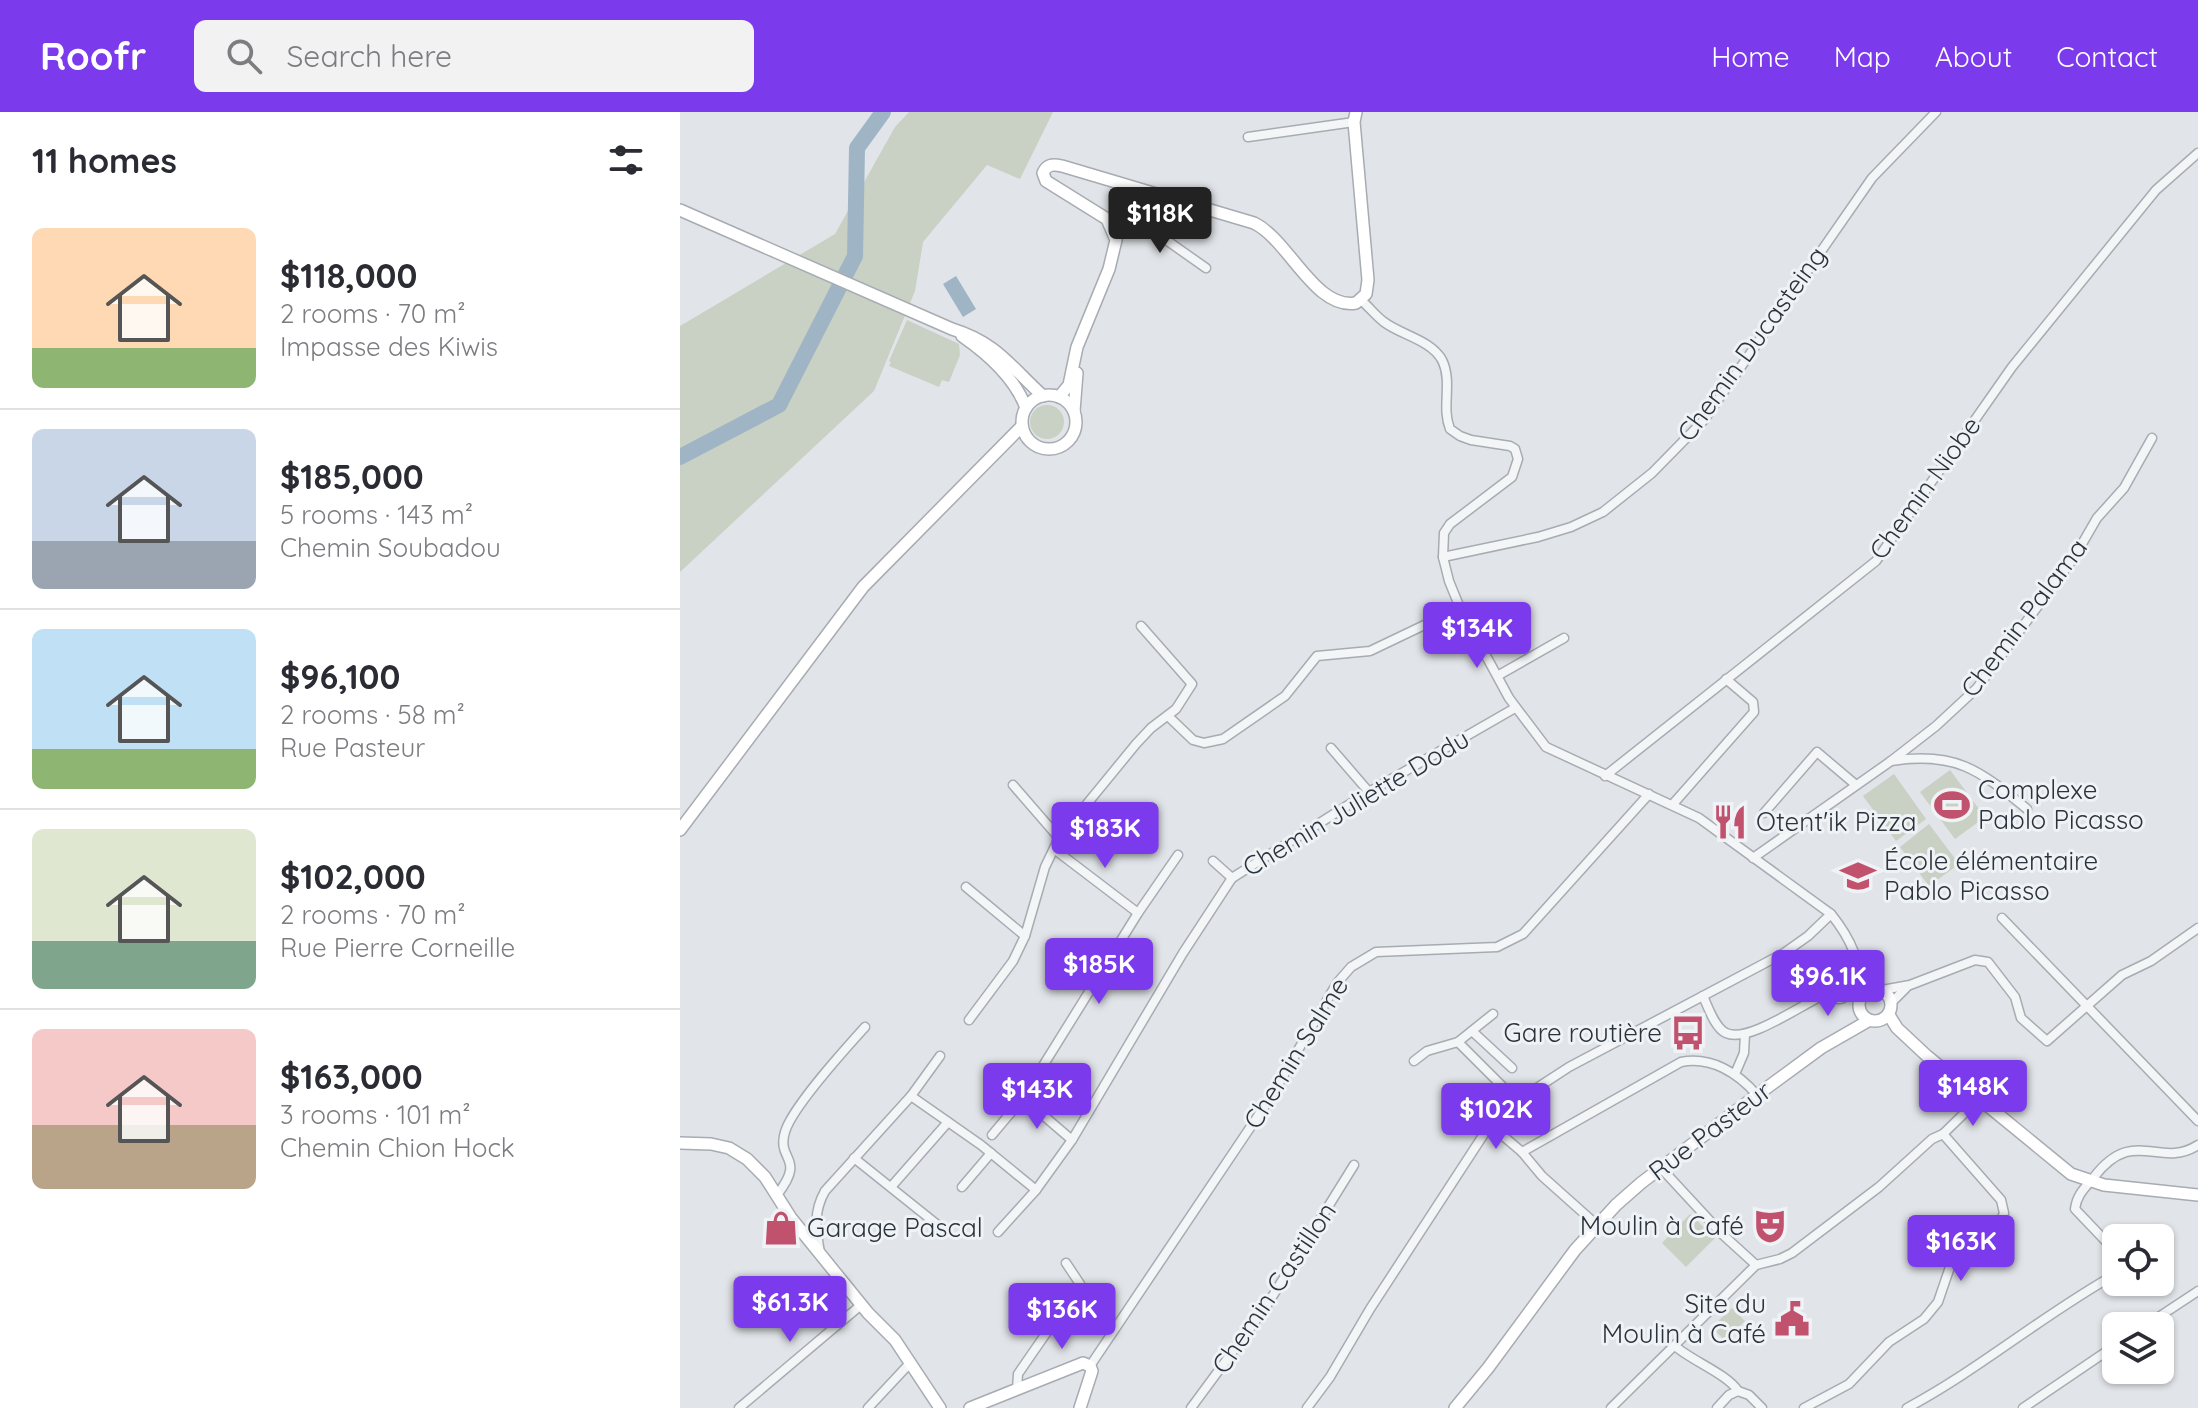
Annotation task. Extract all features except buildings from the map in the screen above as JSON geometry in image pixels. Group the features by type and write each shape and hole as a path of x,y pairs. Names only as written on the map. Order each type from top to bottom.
{"main road":[{"path":"1059,397 1069,385 1075,356 1114,255 1115,234 1107,219 1048,183 1043,176 1046,167 1062,166 1254,223 1269,232 1328,298 1349,304 1361,300 1366,294 1368,280 1355,117"},
{"path":"680,210 952,329 975,336 990,345 1043,396"},
{"path":"952,329 972,343 1010,380 1026,408"},
{"path":"972,343 990,345"},
{"path":"1022,426 1029,440 1043,449 1067,443 1076,429 1075,356"},
{"path":"680,830 863,587 1022,426 1026,408 1043,396 1059,397 1074,412"},
{"path":"999,451 1029,440"},
{"path":"1882,1015 1879,990 1862,995 1859,1011 1882,1015 2071,1174 2090,1182 2198,1195"},
{"name":"Rue Pasteur","path":"1821,1048 1859,1011"},
{"name":"Rue Pasteur","path":"1455,1408 1575,1250 1616,1205 1821,1048 1882,1015"},
{"path":"680,1143 729,1148 747,1159 765,1177 791,1218 861,1305 895,1340 940,1408"},
{"path":"970,1408 1075,1365 1090,1366 1091,1375 1080,1408"}],"street":[{"name":"Chemin Ducasteing","path":"1443,557 1571,527 1603,512 1652,473 1704,420 1872,178 1936,112"},
{"path":"1248,137 1355,117"},
{"name":"Chemin Niobe","path":"1605,776 1876,561 2012,367 2156,190 2198,153"},
{"path":"1115,234 1139,227 1152,230 1206,268"},
{"path":"1361,300 1386,323 1422,342 1442,360 1450,429 1471,440 1510,446 1517,454 1518,463 1512,477 1450,524 1444,533 1443,557 1460,608 1515,708 1546,747 1699,818 1831,914 1856,951 1862,995"},
{"name":"Chemin Palama","path":"1753,858 1891,761 1977,688 2075,556 2097,518 2124,488 2152,438"},
{"path":"1168,716 1193,740 1204,743 1223,739 1285,696 1317,656 1370,651 1460,608"},
{"path":"969,1020 1013,961 1025,936 1035,895 1059,838 1136,744 1168,716 1192,684 1141,626"},
{"path":"1499,675 1564,638"},
{"path":"1673,804 1754,712 1753,702 1726,679"},
{"name":"Chemin Juliette Dodu","path":"998,1232 1036,1190 1072,1140 1183,953 1232,878 1369,792 1515,708"},
{"path":"1918,740 1928,757"},
{"path":"1331,748 1369,792"},
{"path":"1764,813 1817,752 1856,785"},
{"path":"1891,761 1928,757 1963,765 1991,779 2027,809"},
{"path":"1013,785 1059,838"},
{"name":"Chemin Salme","path":"1090,1366 1272,1095 1337,983 1351,967 1376,952 1497,947 1523,934 1649,794"},
{"path":"1054,849 1138,913"},
{"path":"992,1135 1023,1098 1138,913 1178,855"},
{"path":"1213,861 1232,878"},
{"path":"966,887 1025,936"},
{"path":"1307,1408 1330,1377 1370,1309 1497,1114 1569,1067 1796,945 1831,914"},
{"path":"2002,918 2198,1121"},
{"path":"1861,972 1879,990 1910,985 1975,960 1988,962 2015,997 2021,1018 2047,1041 2122,975 2151,961 2198,928"},
{"path":"1882,1015 1910,985"},
{"path":"1703,996 1720,1028 1727,1034 1745,1034 1830,992"},
{"path":"1414,1061 1427,1051 1458,1042 1493,1014"},
{"path":"777,1195 791,1172 791,1162 783,1144 786,1129 816,1085 865,1027"},
{"path":"1472,1031 1512,1068"},
{"path":"1735,1074 1744,1053 1745,1034"},
{"path":"1458,1042 1516,1100"},
{"path":"820,1253 817,1205 825,1191 911,1096 940,1056"},
{"path":"1522,1152 1681,1062 1705,1061 1735,1074 1757,1095"},
{"path":"911,1096 991,1153 1036,1190"},
{"path":"1023,1098 1072,1140"},
{"path":"1611,1408 1756,1265 1792,1253 1879,1187 1932,1139 1943,1134 1979,1099"},
{"path":"891,1187 948,1122"},
{"path":"1489,1124 1598,1226"},
{"path":"1804,1408 1849,1384 1889,1342 1924,1319 1938,1302 1951,1264 2001,1220 2004,1213 2001,1200 1943,1134"},
{"path":"2102,1237 2075,1209 2076,1199 2107,1160 2121,1152 2176,1153 2198,1145"},
{"path":"962,1187 991,1153"},
{"path":"854,1158 939,1226"},
{"name":"Chemin Castillon","path":"1191,1408 1267,1305 1354,1165"},
{"path":"1661,1168 1722,1234 1756,1265"},
{"path":"1017,1389 1018,1374 1080,1284 1066,1263"},
{"path":"1907,1408 1939,1391 2102,1282"},
{"path":"2166,1312 2198,1291"},
{"path":"739,1408 861,1305"},
{"path":"1675,1346 1734,1385 1738,1391 1749,1395 1762,1408"},
{"path":"2023,1408 2102,1354"},
{"path":"868,1408 911,1362"},
{"path":"1717,1408 1729,1395 1738,1391"}],"green space":[{"path":"909,112 1053,112 1020,179 987,165 923,242 915,291 874,391 680,572 680,326 835,234 895,127"},
{"path":"907,320 959,344 960,355 949,382 942,380 939,387 889,366"},
{"path":"1047,405 1059,410 1064,422 1059,434 1047,439 1035,434 1030,422 1035,410"},
{"name":"Complexe Pablo Picasso","path":"1950,770 1985,817 1955,839 1920,792"},
{"path":"1894,774 1926,819 1896,841 1863,796"},
{"path":"1929,824 1959,864 1929,886 1900,847"},
{"path":"1690,1214 1715,1238 1686,1267 1662,1243"},
{"path":"1732,1308 1745,1321 1725,1341 1712,1327"}],"water":[{"path":"956,276 976,309 963,317 943,284"}],"waterway":[{"path":"680,457 779,405 855,256 857,148 883,112"}],"place":[{"name":"Complexe Pablo Picasso","path":"1952,805"},
{"name":"Otent'ik Pizza","path":"1730,822"},
{"name":"École élémentaire Pablo Picasso","path":"1858,876"},
{"name":"Gare routière","path":"1688,1033"},
{"name":"Moulin à Café","path":"1770,1226"},
{"name":"Garage Pascal","path":"781,1228"},
{"name":"Site du Moulin à Café","path":"1792,1319"}]}
